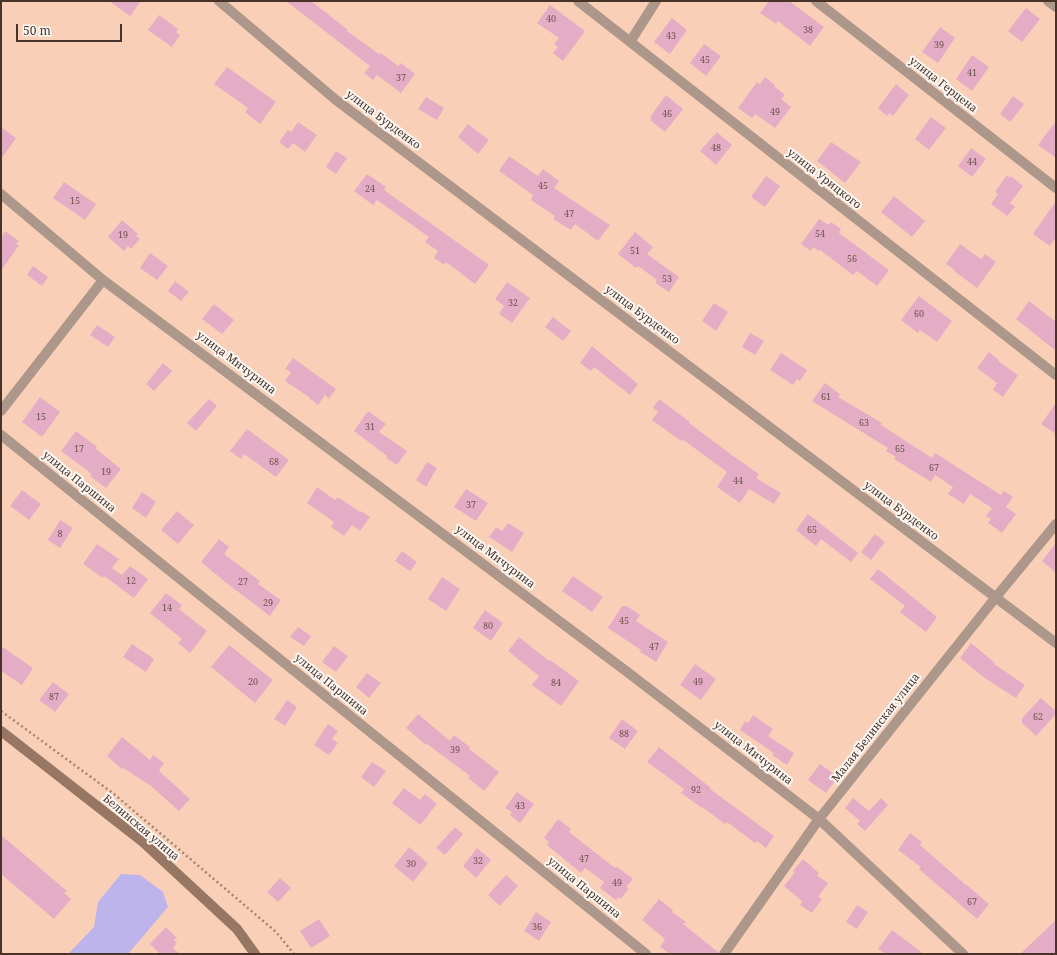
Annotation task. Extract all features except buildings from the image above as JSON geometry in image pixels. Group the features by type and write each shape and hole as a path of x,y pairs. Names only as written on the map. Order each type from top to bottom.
{"main road":[{"name":"Белинская улица","path":"1,731 143,842 236,929 255,954"}],"street":[{"name":"улица Бурденко","path":"218,1 336,100 1056,643"},
{"name":"улица Урицкого","path":"578,1 1056,375"},
{"path":"630,42 656,1"},
{"name":"улица Герцена","path":"816,1 1056,188"},
{"path":"1048,1 1056,7"},
{"name":"улица Мичурина","path":"1,194 104,280 626,670 819,820 963,954"},
{"path":"1,411 104,280"},
{"name":"улица Паршина","path":"1,435 646,954"},
{"name":"Малая Белинская улица","path":"724,954 819,820 996,597 1056,524"}],"path":[{"path":"1,711 114,794 276,932 294,954"}],"shaded area":[{"path":"121,874 140,875 163,892 168,907 128,954 68,954 94,927 98,902"}]}
